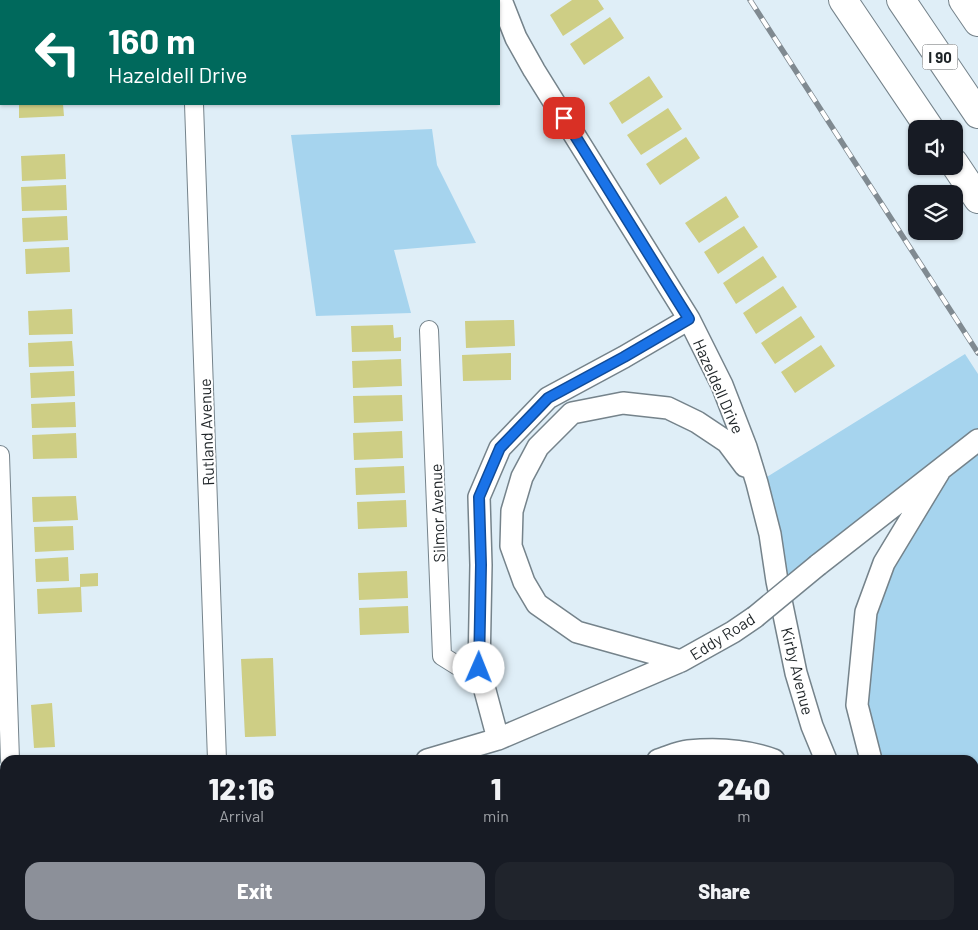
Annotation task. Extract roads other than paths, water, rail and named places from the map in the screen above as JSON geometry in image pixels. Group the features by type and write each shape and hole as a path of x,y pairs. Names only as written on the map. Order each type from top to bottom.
{"highway":[{"path":"843,0 924,120"},
{"name":"I 90","path":"901,0 978,114"},
{"path":"963,0 978,22"},
{"path":"962,175 978,199"}],"street":[{"name":"Hazeldell Drive","path":"501,0 516,38 534,70 689,319 722,385 746,447 770,534 777,581"},
{"name":"Rutland Avenue","path":"194,105 218,755"},
{"path":"498,739 479,668 481,565 479,497 500,448 548,398 689,319"},
{"name":"Silmor Avenue","path":"429,330 442,656 458,666 479,668"},
{"path":"624,357 538,447 522,477 512,510 511,546 524,582 537,604 577,632 681,661"},
{"path":"572,413 623,403 668,408 697,422 727,442 756,483"},
{"name":"Eddy Road","path":"443,755 498,739 681,661 733,632 755,617 818,565 978,440"},
{"path":"0,455 10,755"},
{"path":"870,755 857,705 866,612 884,562 939,472"},
{"name":"Kirby Avenue","path":"777,581 796,673 812,726 824,755"},
{"path":"469,747 479,755"},
{"path":"674,755 686,751 725,750 760,755"}],"railway":[{"path":"750,0 978,353"}]}
